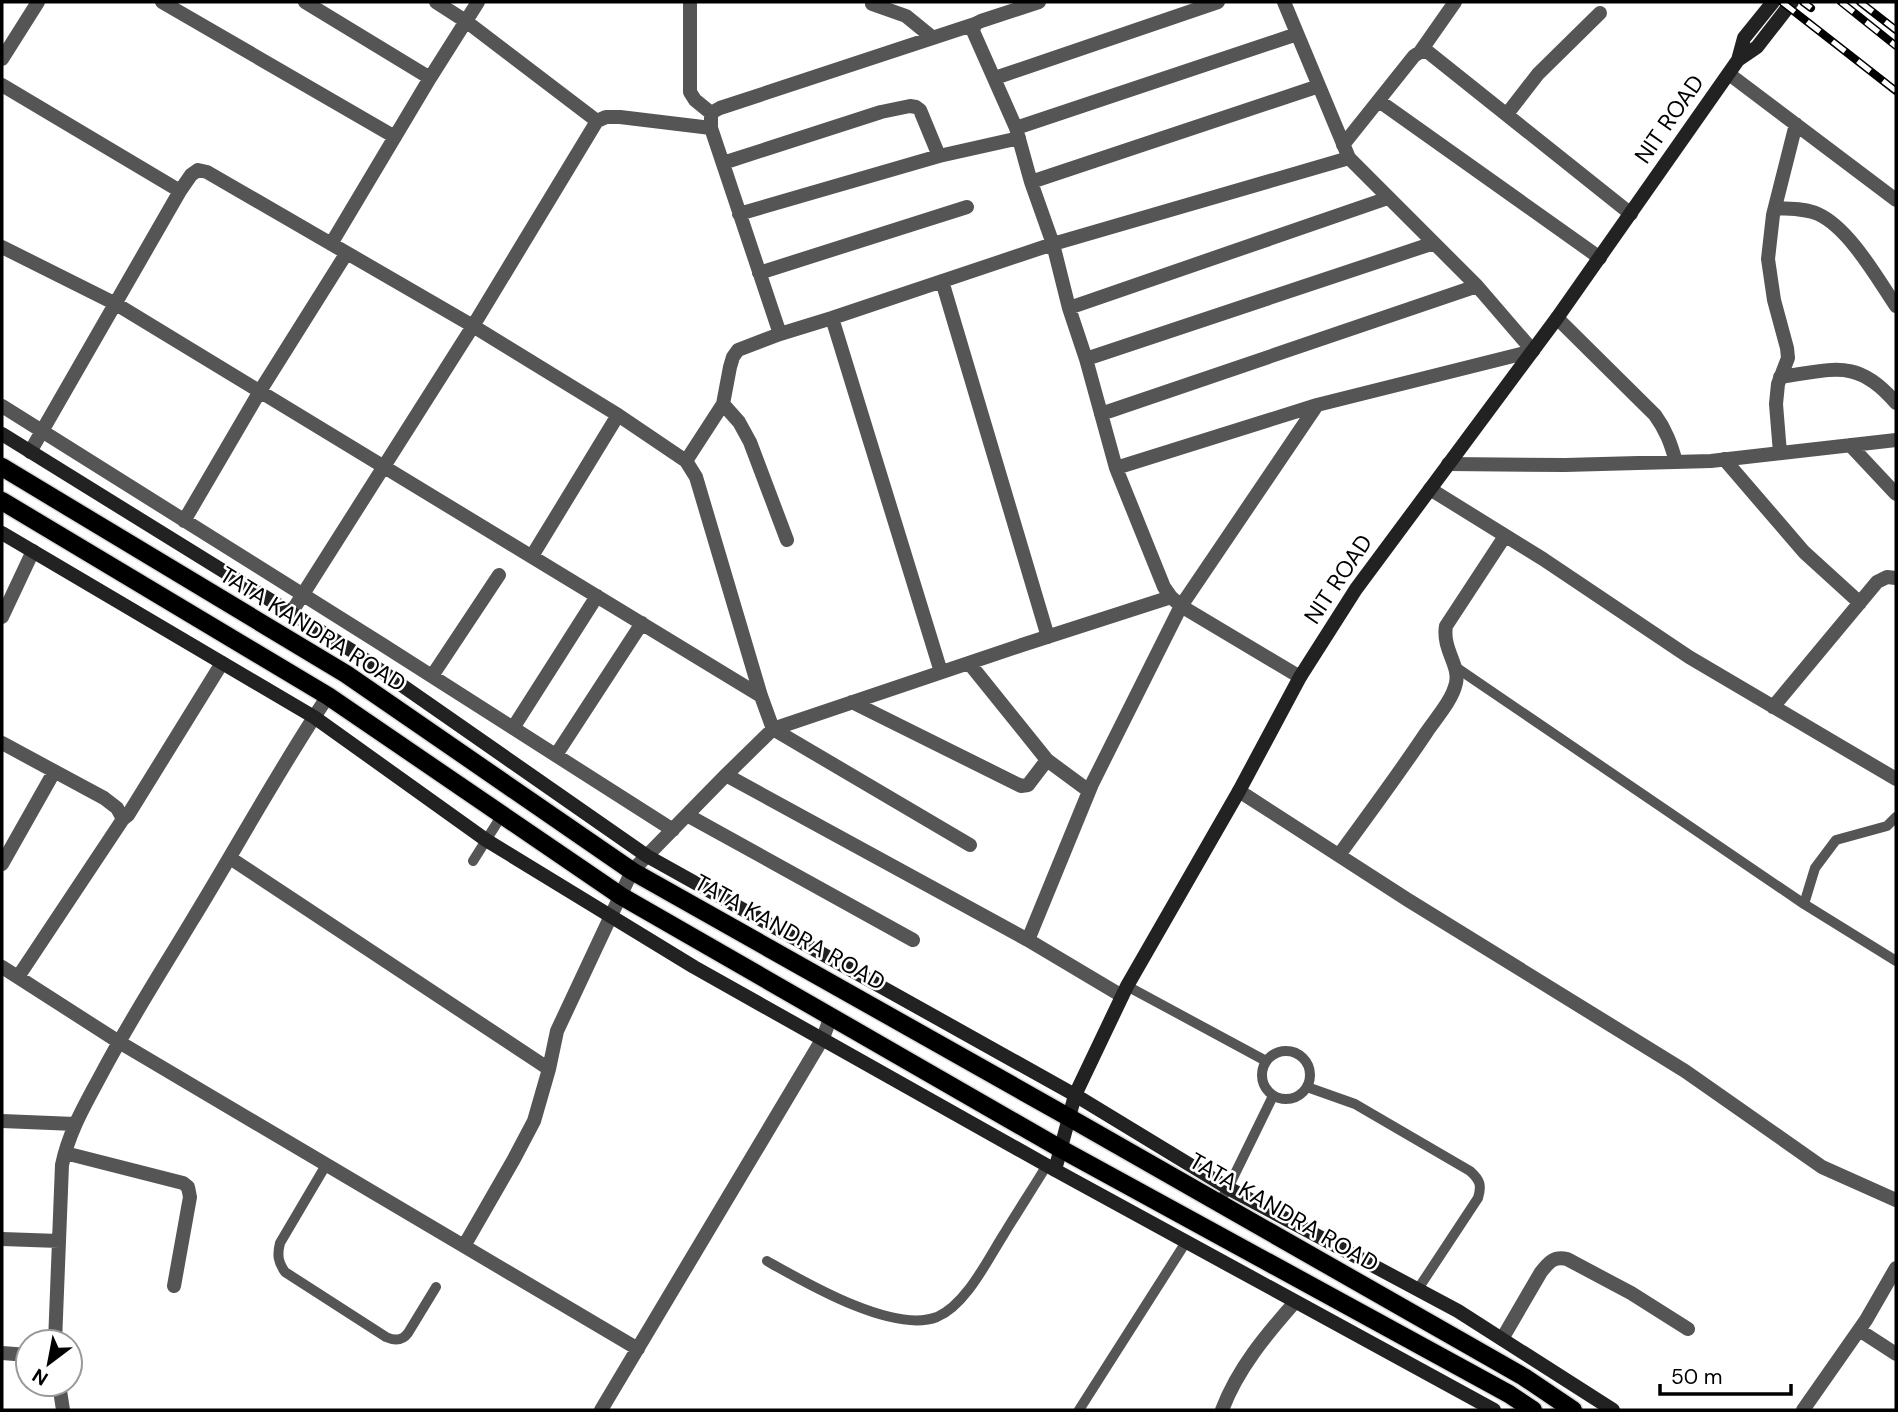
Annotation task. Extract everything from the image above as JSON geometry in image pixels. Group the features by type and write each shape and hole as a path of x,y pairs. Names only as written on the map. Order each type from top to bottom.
{"main road":[{"name":"TATA KANDRA ROAD","path":"2,467 346,674 632,871 1070,1118 1224,1196 1524,1377 1573,1410"},
{"path":"2,501 328,696 621,896 1061,1149 1509,1394 1531,1410"}],"street":[{"path":"2,59 38,2"},
{"path":"162,2 395,137"},
{"path":"305,2 430,78"},
{"path":"436,2 467,22 597,121"},
{"path":"331,244 478,2"},
{"path":"690,2 690,92 711,120 780,334"},
{"path":"711,120 720,108 1039,2"},
{"path":"995,78 1218,2"},
{"path":"1116,468 1317,405 1533,351 1477,286 1388,198 1346,151 1284,2"},
{"path":"686,461 723,404 733,357 738,351 780,334 1053,244 1346,151 1379,101 1420,52 1455,2"},
{"name":"NIT ROAD","path":"1051,1167 1061,1149 1075,1095 1125,991 1300,677 1356,589 1557,318 1729,74 1738,60 1744,38 1773,2"},
{"name":"NIT ROAD","path":"1738,60 1757,47 1792,2"},
{"path":"872,4 906,16 933,38"},
{"path":"1507,114 1538,74 1600,13"},
{"path":"975,24 974,31 1017,133 1053,244 1116,468 1164,587 1176,601 1300,677"},
{"path":"740,214 1017,133 1297,34"},
{"path":"1420,52 1429,52 1438,58 1630,214"},
{"path":"1729,74 1896,200"},
{"path":"2,85 180,191"},
{"path":"1031,181 1319,86"},
{"path":"1379,101 1600,258"},
{"path":"723,163 881,112 910,106 920,110 939,156"},
{"path":"291,613 473,326 597,121 607,117 711,120"},
{"path":"1780,453 1776,404 1780,377 1788,358 1774,300 1768,260 1774,208 1796,124"},
{"path":"30,452 180,191 198,170 207,172 473,326 618,415 686,461 696,477 773,729 970,845"},
{"path":"1069,308 1388,198"},
{"path":"760,273 967,207"},
{"path":"1774,208 1817,213 1840,228 1896,306"},
{"path":"1086,359 1434,243"},
{"path":"2,247 116,304 761,696"},
{"path":"184,521 260,391 346,254"},
{"path":"942,281 1048,636"},
{"path":"1101,414 1477,286"},
{"path":"832,318 941,672"},
{"path":"1557,318 1656,415 1670,439 1676,462"},
{"path":"1780,377 1839,369 1856,372 1875,382 1896,403"},
{"path":"723,404 739,422 750,442 787,540"},
{"path":"1028,940 1089,791 1176,601 1317,405"},
{"path":"2,406 673,830"},
{"path":"532,556 618,415"},
{"path":"2,435 354,652 647,856 1075,1095 1224,1196 1418,1289 1458,1311 1613,1410"},
{"path":"1448,464 1565,465 1724,460 1896,440"},
{"path":"1850,445 1896,494"},
{"path":"1724,460 1804,552 1860,603"},
{"path":"1430,489 1689,657 1896,779"},
{"path":"2,533 314,717 487,841 694,967 1186,1242 1494,1410"},
{"path":"1339,855 1450,696 1456,684 1457,673 1444,636 1446,626 1506,536"},
{"path":"2,617 33,551"},
{"path":"432,676 499,575"},
{"path":"1773,707 1877,582 1887,577 1896,579"},
{"path":"513,728 597,596"},
{"path":"464,1246 534,1121 557,1031 632,871 773,729 1048,636 1176,601"},
{"path":"555,755 642,623"},
{"path":"18,977 128,815 222,663"},
{"path":"969,663 1047,761 1089,791"},
{"path":"56,1328 62,1165 75,1124 119,1042 328,696"},
{"path":"852,702 1025,787 1047,761"},
{"path":"2,743 104,798 117,808 123,819"},
{"path":"2,864 54,772"},
{"path":"726,775 1125,991"},
{"path":"1239,790 1408,900 1685,1071 1822,1167 1896,1200"},
{"path":"687,815 913,940"},
{"path":"230,858 549,1069"},
{"path":"694,967 708,947"},
{"path":"2,967 119,1042 638,1349"},
{"path":"601,1410 823,1038 831,1016"},
{"path":"2,1121 75,1124"},
{"path":"65,1153 183,1183 188,1187 190,1197 174,1286"},
{"path":"2,1239 59,1241"},
{"path":"1502,1339 1541,1272 1549,1263 1560,1257 1631,1293 1688,1329"},
{"path":"1803,1410 1859,1330 1896,1268"},
{"path":"1222,1410 1254,1352 1295,1302"},
{"path":"1859,1330 1896,1353"}],"lane":[{"path":"1454,665 1804,904 1896,961"},
{"path":"473,861 502,815"},
{"path":"1804,904 1815,868 1836,840 1887,826 1896,817"},
{"path":"1125,991 1266,1060"},
{"path":"1287,1051 1302,1057 1310,1071 1307,1087 1296,1098 1280,1099 1273,1096 1263,1083 1262,1068 1266,1060 1272,1055 1287,1051"},
{"path":"1307,1087 1355,1104 1470,1171 1479,1179 1481,1188 1478,1198 1418,1289"},
{"path":"1224,1196 1273,1096"},
{"path":"326,1164 280,1243 277,1257 285,1272 386,1337 398,1340 408,1333 436,1287"},
{"path":"767,1261 835,1298 859,1307 901,1319 924,1321 940,1316 954,1305 975,1281 1051,1167"},
{"path":"1079,1410 1186,1242"}],"railway":[{"path":"1782,2 1896,91"},
{"path":"1803,2 1811,8"},
{"path":"1841,2 1896,46"},
{"path":"1860,2 1896,30"}]}
